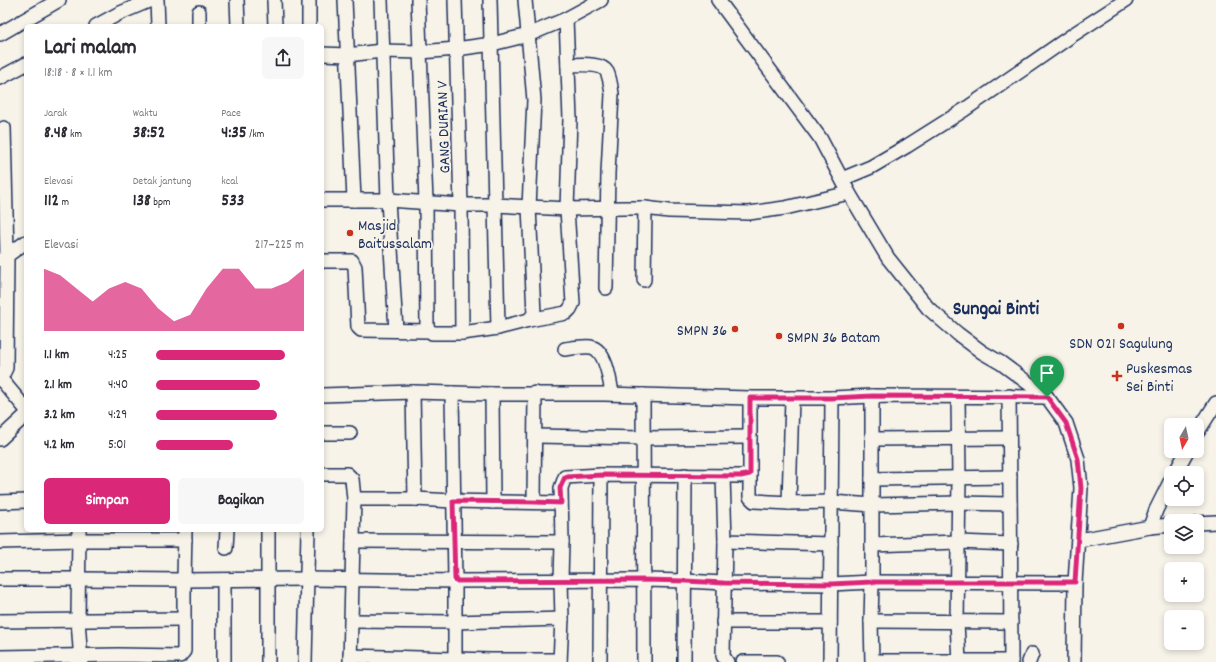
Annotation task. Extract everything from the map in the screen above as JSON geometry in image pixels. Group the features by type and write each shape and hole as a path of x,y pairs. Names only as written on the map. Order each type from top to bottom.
{"street":[{"path":"0,34 59,0"},
{"path":"118,14 119,0"},
{"path":"100,24 118,14 151,0"},
{"path":"157,0 158,24"},
{"path":"237,0 238,24"},
{"path":"274,0 275,24"},
{"path":"308,0 309,24"},
{"path":"345,0 354,200"},
{"path":"381,0 388,200 396,330"},
{"path":"418,0 426,202 427,328 430,331"},
{"name":"GANG DURIAN V","path":"455,0 461,205 462,333"},
{"path":"490,0 498,328"},
{"path":"525,0 534,100 529,207 534,314 529,320"},
{"path":"324,54 347,56 382,51 420,52 492,44 528,35 566,19 601,0"},
{"path":"718,0 820,138 849,193 888,258 928,308 958,334 982,352 1002,364 1047,397 1066,423 1078,459 1081,488 1075,582 1074,662"},
{"path":"842,179 871,167 907,146 964,110 1126,0"},
{"path":"199,12 200,24"},
{"path":"324,261 352,261 355,268 358,327 361,330 462,333 498,328 566,313 570,309 573,303 567,209 570,119 566,19"},
{"path":"0,78 24,65"},
{"path":"568,65 597,65 605,68 608,73 612,94 609,140 606,288"},
{"path":"4,128 3,315 6,368 0,379 24,407"},
{"path":"324,200 388,200 461,205 495,205 567,209 607,207 645,208 669,211 749,213 785,208 849,193"},
{"path":"644,280 645,208"},
{"path":"3,258 24,243"},
{"path":"565,349 590,347 598,350 607,367 612,394"},
{"path":"324,395 413,392 492,394 612,394 750,398 832,398 872,396 1047,397"},
{"path":"413,392 415,499"},
{"path":"452,393 455,581 454,660"},
{"path":"534,502 536,393"},
{"path":"492,394 493,502"},
{"path":"643,396 644,662"},
{"path":"872,396 872,662 959,662 1011,661 1012,582 1009,396"},
{"path":"958,397 959,478 957,622 959,662"},
{"path":"750,398 750,497 754,501 789,503 831,502 873,505 958,503 1010,504"},
{"path":"789,503 792,398"},
{"path":"830,662 832,398"},
{"path":"1204,422 1216,403"},
{"path":"0,439 24,417"},
{"path":"324,433 350,433"},
{"path":"535,436 644,438 750,437"},
{"path":"872,439 1010,438"},
{"path":"324,474 346,474 352,479 354,499 350,659 560,661 562,619 562,542 560,488 565,477 602,475 741,476 750,474"},
{"path":"600,662 602,475"},
{"path":"684,662 685,475"},
{"path":"723,476 725,541 723,656 727,662"},
{"path":"872,479 1010,477"},
{"path":"1150,527 1164,494"},
{"path":"354,499 561,503"},
{"path":"0,502 24,501"},
{"path":"1204,523 1216,522"},
{"path":"1078,540 1164,526"},
{"path":"226,548 227,532"},
{"path":"268,532 268,662"},
{"path":"306,662 308,532"},
{"path":"79,535 78,620 81,659"},
{"path":"0,542 79,535 185,535 184,651 180,656 159,659 41,659 0,657"},
{"path":"353,541 562,542"},
{"path":"725,541 831,544"},
{"path":"872,544 958,542 1011,544"},
{"path":"0,579 307,579 455,581 644,580 724,583 831,584 872,582 1075,582"},
{"path":"224,580 224,662"},
{"path":"0,621 184,619"},
{"path":"352,621 455,622 562,619"},
{"path":"871,621 1011,622"},
{"path":"723,622 830,622"},
{"path":"733,662 777,662"}],"place":[{"name":"Masjid Baitussalam","path":"350,233"},
{"name":"SDN 021 Sagulung","path":"1121,326"},
{"name":"SMPN 36","path":"735,329"},
{"name":"SMPN 36 Batam","path":"779,336"},
{"name":"Puskesmas Sei Binti","path":"1117,376"}],"district":[{"name":"Sungai Binti","path":"996,307"}],"route":[{"path":"872,396 1047,397 1066,423 1078,459 1081,488 1075,582 872,582 831,584 724,583 644,580 455,581 453,501 561,503 560,488 565,477 602,475 741,476 750,474 750,398 832,398 872,396"}]}
